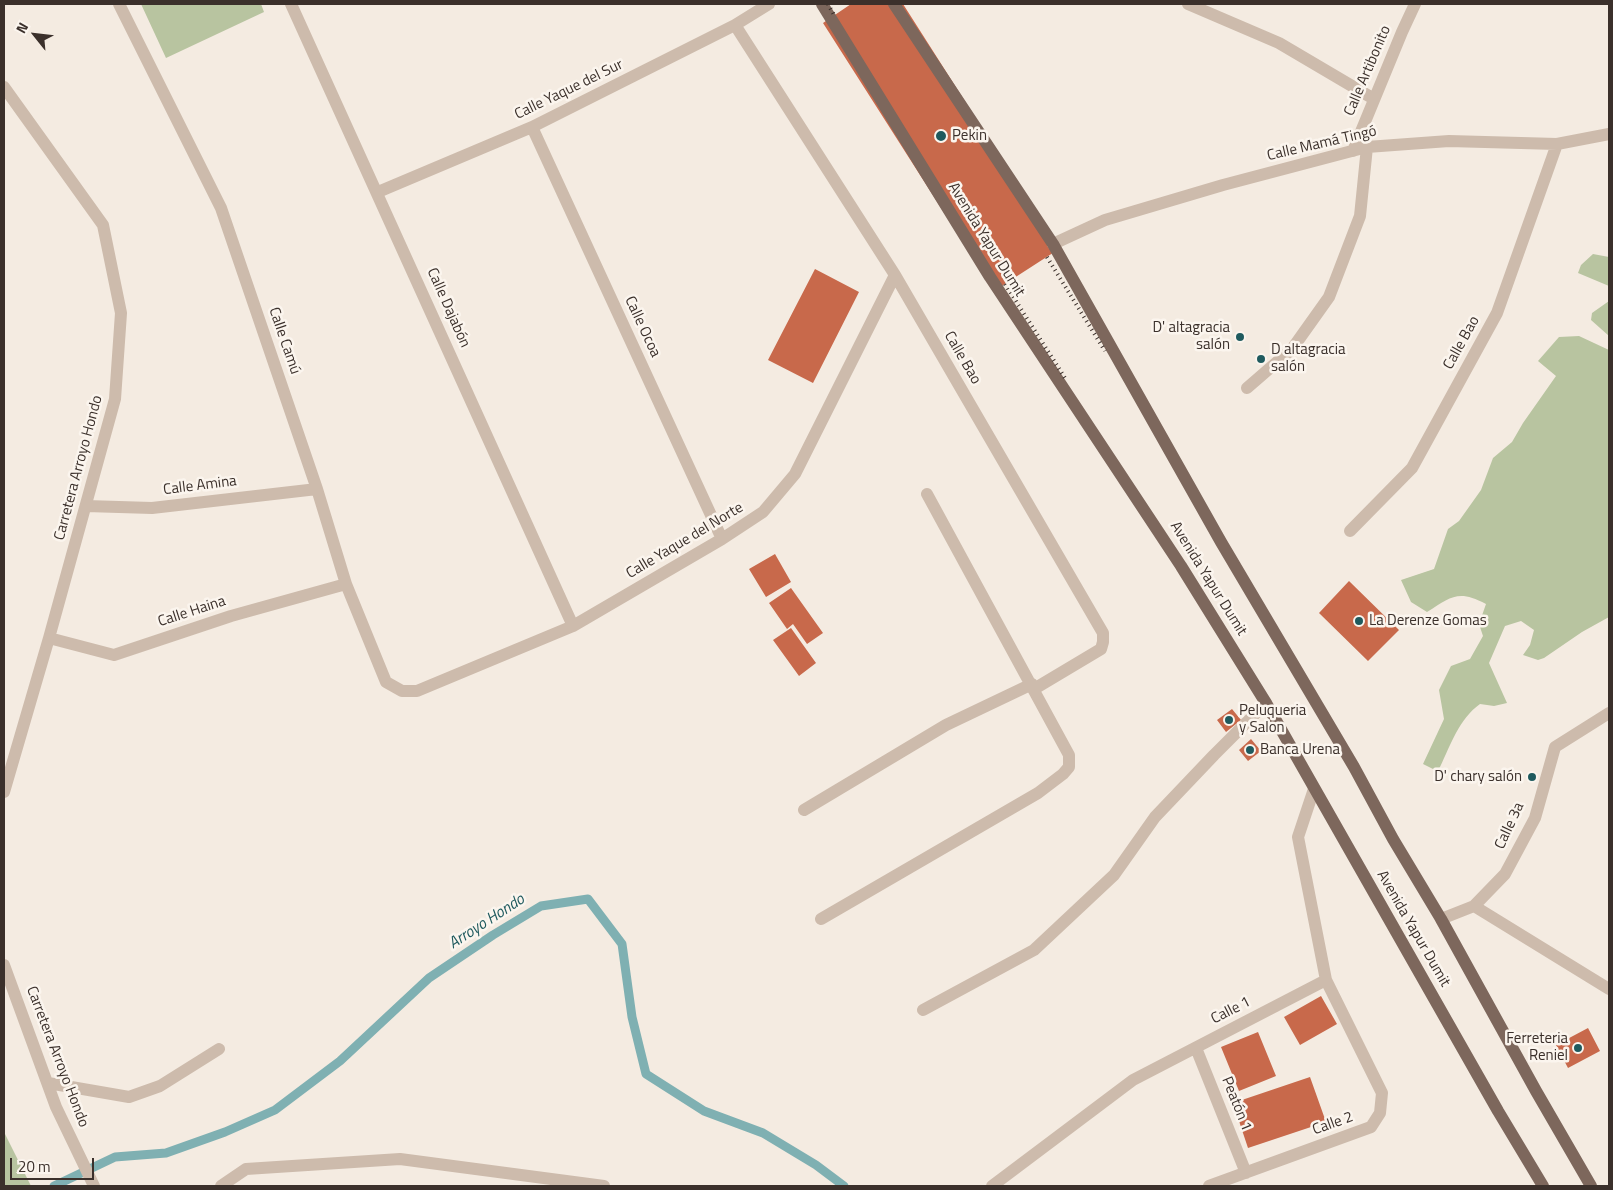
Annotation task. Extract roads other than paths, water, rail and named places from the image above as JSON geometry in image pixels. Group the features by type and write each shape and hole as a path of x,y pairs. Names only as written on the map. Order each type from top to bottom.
{"main road":[{"name":"Avenida Yapur Dumit","path":"822,4 990,277 1181,566 1266,703 1498,1111 1543,1186"},
{"name":"Avenida Yapur Dumit","path":"894,4 1053,244 1221,542 1354,767 1393,839 1441,918 1536,1091 1591,1186"}],"street":[{"name":"Calle Camú","path":"119,4 221,208 317,489 346,584 386,682 402,691"},
{"name":"Calle Dajabón","path":"291,4 378,192 573,626"},
{"name":"Calle Yaque del Sur","path":"378,192 532,127 735,25 768,4"},
{"path":"1188,4 1279,43 1374,99"},
{"name":"Calle Artibonito","path":"1353,151 1415,4"},
{"name":"Calle Bao","path":"735,25 895,276 1103,633 1101,648 1033,687"},
{"name":"Carretera Arroyo Hondo","path":"4,87 103,225 121,314 115,399 4,792"},
{"name":"Calle Ocoa","path":"532,127 722,539"},
{"name":"Calle Mamá Tingó","path":"1053,244 1105,220 1223,185 1367,147 1449,140 1557,144 1609,134"},
{"name":"Calle Bao","path":"1350,531 1412,468 1497,313 1557,144"},
{"path":"1247,388 1292,349 1329,297 1360,216 1367,147"},
{"name":"Calle Yaque del Norte","path":"402,691 417,691 573,626 722,539 763,512 796,474 895,276"},
{"name":"Calle Amina","path":"86,506 152,508 317,489"},
{"path":"821,919 1038,793 1063,774 1069,767 1069,755 927,494"},
{"name":"Calle Haina","path":"49,638 114,655 231,616 346,584"},
{"path":"804,810 946,725 1033,687"},
{"path":"923,1010 1034,950 1114,875 1155,817 1266,703"},
{"name":"Calle 3a","path":"1441,918 1474,906 1505,874 1535,818 1555,746 1609,713"},
{"path":"1314,788 1298,837 1326,980"},
{"path":"1474,906 1609,989"},
{"name":"Carretera Arroyo Hondo","path":"4,965 56,1107 94,1186"},
{"name":"Calle 1","path":"992,1186 1133,1080 1326,980"},
{"name":"Calle 2","path":"1209,1186 1371,1128 1380,1113 1382,1093 1326,980"},
{"name":"Peatón 1","path":"1196,1048 1246,1173"},
{"path":"48,1083 129,1097 160,1086 219,1049"},
{"path":"221,1186 246,1169 400,1160 604,1186"}],"waterway":[{"name":"Arroyo Hondo","path":"54,1186 115,1157 166,1153 225,1132 275,1110 340,1061 429,978 493,935 541,906 588,899 622,944 632,1017 646,1074 704,1111 763,1133 816,1165 844,1186"}],"railway":[{"path":"828,4 834,15"},
{"path":"1047,257 1105,351"},
{"path":"1005,284 1065,378"}],"place":[{"name":"Pekin","path":"941,136"},
{"name":"D' altagracia salón","path":"1240,337"},
{"name":"D altagracia salón","path":"1261,359"},
{"name":"La Derenze Gomas","path":"1359,621"},
{"name":"Peluqueria y Salon","path":"1229,720"},
{"name":"Banca Urena","path":"1250,750"},
{"name":"D' chary salón","path":"1532,777"},
{"name":"Ferreteria Reniel","path":"1578,1048"}]}
